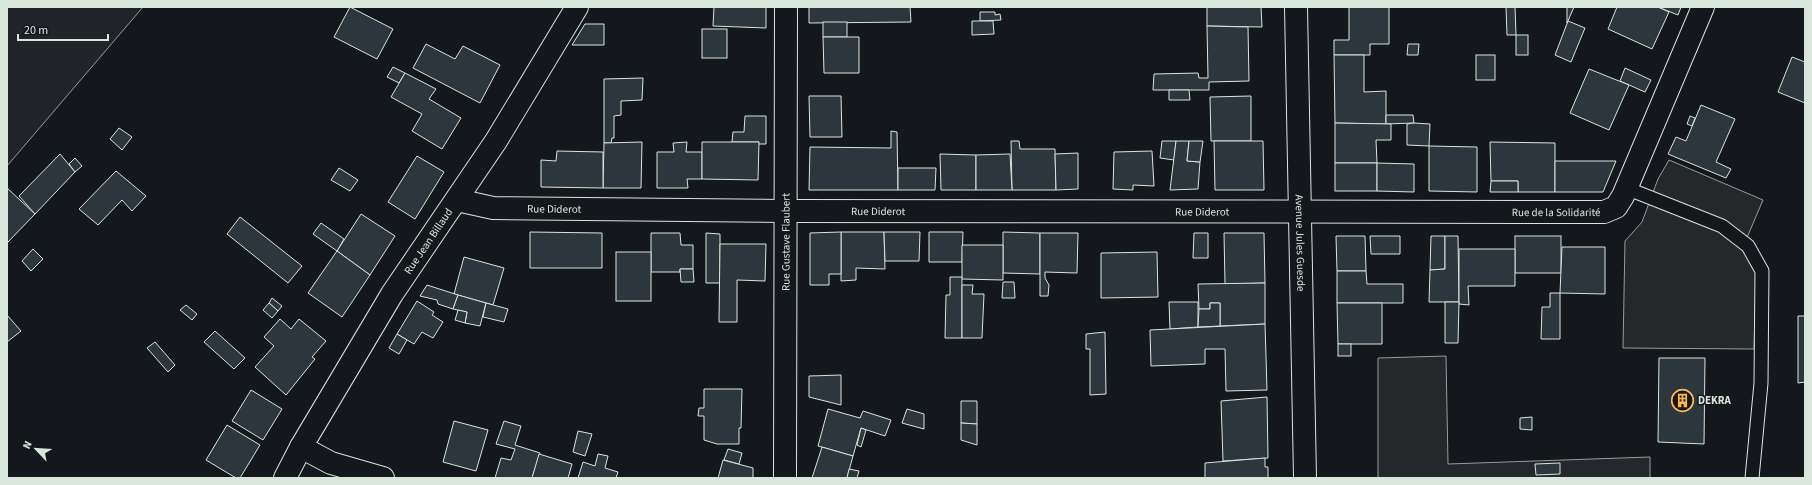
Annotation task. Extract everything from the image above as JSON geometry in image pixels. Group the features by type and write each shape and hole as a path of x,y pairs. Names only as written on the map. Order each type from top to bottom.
{"street":[{"name":"Rue Jean Billaud","path":"285,478 301,447 392,294 457,200 496,140 577,7"},
{"name":"Rue Gustave Flaubert","path":"785,478 786,7"},
{"name":"Avenue Jules Guesde","path":"1296,7 1305,478"},
{"name":"Rue de la Solidarité","path":"1301,212 1604,212 1616,207 1626,188 1703,7"},
{"name":"Rue Diderot","path":"457,200 493,208 786,211 1301,212"},
{"path":"301,447 331,463 383,478"}],"lane":[{"path":"1626,188 1722,226 1748,246 1762,271 1762,383 1752,478"}],"shaded area":[{"path":"7,7 143,7 7,166"},
{"path":"1669,160 1763,200 1743,247 1756,271 1754,349 1623,348 1625,241 1642,222 1658,179"},
{"path":"1446,356 1448,464 1650,457 1650,478 1378,478 1378,358"}],"building":[{"path":"350,7 393,29 377,59 334,37"},
{"path":"714,7 766,7 766,28 713,26"},
{"path":"809,7 910,7 911,22 809,23"},
{"path":"1207,7 1261,7 1262,27 1207,26"},
{"path":"1349,7 1389,7 1389,44 1370,44 1370,55 1334,55 1334,40 1349,40"},
{"path":"1506,7 1515,7 1516,35 1507,35"},
{"path":"1567,7 1574,7 1567,23"},
{"path":"1617,7 1658,7 1669,12 1652,49 1608,29"},
{"path":"1658,7 1681,7 1678,15"},
{"path":"980,12 995,12 995,15 1000,14 1001,20 980,21"},
{"path":"972,21 993,21 994,34 972,35"},
{"path":"1568,21 1585,28 1571,62 1555,55"},
{"path":"823,22 847,22 847,37 823,37"},
{"path":"585,24 604,24 604,45 572,45"},
{"path":"1207,26 1248,27 1249,81 1209,82 1209,90 1153,90 1154,74 1198,73 1199,78 1208,78"},
{"path":"702,29 727,29 727,58 702,58"},
{"path":"1516,35 1528,35 1528,55 1516,55"},
{"path":"823,37 859,37 859,73 824,73"},
{"path":"426,44 455,59 463,46 500,65 480,103 413,68"},
{"path":"1408,44 1419,44 1418,55 1407,55"},
{"path":"1334,55 1364,55 1364,92 1386,91 1386,124 1335,123"},
{"path":"1476,55 1495,55 1495,80 1476,80"},
{"path":"1792,57 1805,62 1805,103 1778,92"},
{"path":"393,67 405,73 399,83 387,77"},
{"path":"1625,68 1651,80 1645,92 1620,81"},
{"path":"1589,69 1629,85 1609,130 1570,113"},
{"path":"405,73 436,89 429,99 461,118 442,149 412,131 422,114 391,97"},
{"path":"643,78 642,100 621,101 621,115 614,116 614,138 612,138 611,143 604,143 604,79"},
{"path":"1169,90 1189,90 1190,100 1169,100"},
{"path":"809,96 841,96 842,137 810,137"},
{"path":"1251,96 1251,141 1211,141 1210,97"},
{"path":"1701,105 1735,119 1716,162 1731,169 1726,178 1668,154 1676,137 1686,141"},
{"path":"1386,115 1413,115 1414,123 1386,124"},
{"path":"745,116 766,116 766,144 758,144 759,142 732,142 733,132 744,132"},
{"path":"1690,116 1695,118 1692,126 1687,124"},
{"path":"1335,123 1391,124 1391,140 1376,140 1377,163 1335,163"},
{"path":"1407,124 1430,124 1429,146 1407,145"},
{"path":"119,128 132,137 122,150 110,139"},
{"path":"891,131 897,132 898,190 809,190 810,147 891,148"},
{"path":"1011,141 1019,141 1020,149 1055,149 1056,190 1012,190"},
{"path":"1162,141 1176,141 1174,160 1160,158"},
{"path":"1176,141 1189,141 1187,161 1200,162 1198,189 1170,190"},
{"path":"1189,141 1203,141 1200,162 1187,161"},
{"path":"1214,141 1263,141 1264,190 1215,190"},
{"path":"642,142 641,188 603,188 604,143"},
{"path":"687,142 686,152 702,152 702,179 687,179 688,188 657,188 657,152 674,152 673,143"},
{"path":"702,142 759,142 758,180 702,179"},
{"path":"1490,142 1555,143 1555,192 1518,192 1518,181 1491,181"},
{"path":"1429,146 1477,147 1477,192 1429,191"},
{"path":"557,151 603,152 603,188 541,187 541,160 556,161"},
{"path":"1152,151 1154,186 1133,185 1133,190 1113,189 1114,152"},
{"path":"1078,153 1078,189 1056,190 1055,154"},
{"path":"60,154 75,172 35,214 19,196"},
{"path":"940,154 976,155 976,190 941,190"},
{"path":"1010,154 1012,190 976,190 976,155"},
{"path":"417,156 444,172 415,219 388,202"},
{"path":"75,158 82,166 75,172 69,164"},
{"path":"1555,161 1616,161 1603,192 1555,192"},
{"path":"1335,163 1377,163 1377,191 1335,191"},
{"path":"1377,163 1414,164 1414,192 1377,191"},
{"path":"339,168 358,180 350,191 331,180"},
{"path":"898,168 936,168 935,190 898,190"},
{"path":"116,171 146,196 132,211 122,200 98,225 79,209"},
{"path":"1491,181 1518,181 1518,192 1490,192"},
{"path":"7,188 35,214 8,242 7,240"},
{"path":"361,214 395,236 370,275 337,251"},
{"path":"240,217 302,266 288,283 227,234"},
{"path":"321,223 344,239 337,251 313,234"},
{"path":"530,232 602,233 602,268 530,268"},
{"path":"841,232 884,232 885,269 856,268 856,280 841,281"},
{"path":"841,232 841,274 829,274 829,285 810,285 810,233"},
{"path":"884,232 920,232 919,261 885,261"},
{"path":"929,232 963,232 962,262 929,262"},
{"path":"1003,232 1040,233 1040,274 1003,273"},
{"path":"651,233 680,233 681,245 693,245 693,269 680,269 680,272 651,272"},
{"path":"706,233 720,234 720,283 706,283"},
{"path":"1040,233 1078,233 1077,273 1045,272 1045,278 1049,285 1048,296 1040,296"},
{"path":"1194,233 1208,233 1208,258 1193,258"},
{"path":"1224,233 1264,233 1265,283 1225,284"},
{"path":"1336,236 1365,236 1366,271 1337,271"},
{"path":"1370,236 1400,236 1400,254 1371,254"},
{"path":"1431,236 1445,236 1445,269 1430,270"},
{"path":"1445,236 1458,236 1459,302 1429,302 1430,270 1445,269"},
{"path":"1515,236 1561,236 1561,273 1515,273"},
{"path":"720,244 766,244 765,281 737,280 737,322 719,322"},
{"path":"962,245 1003,245 1003,280 962,279"},
{"path":"1562,247 1605,247 1605,294 1560,293"},
{"path":"33,249 43,259 31,271 22,261"},
{"path":"1459,249 1515,249 1515,286 1468,286 1469,305 1459,304"},
{"path":"337,251 370,275 342,317 308,293"},
{"path":"616,252 651,252 651,301 616,301"},
{"path":"1157,252 1158,297 1101,298 1101,253"},
{"path":"464,257 504,268 493,305 454,294"},
{"path":"680,269 693,269 694,282 681,282"},
{"path":"1337,271 1366,271 1367,284 1403,284 1403,303 1337,303"},
{"path":"950,277 962,277 962,338 945,338 946,295 950,295"},
{"path":"1003,282 1014,282 1015,298 1002,298"},
{"path":"1265,283 1265,324 1220,326 1220,303 1210,303 1210,309 1199,309 1198,284"},
{"path":"427,285 458,295 453,309 438,304 437,300 420,296"},
{"path":"962,285 973,285 972,294 984,294 982,338 962,338"},
{"path":"1550,293 1560,293 1560,339 1541,339 1542,307 1550,307"},
{"path":"458,295 486,303 480,326 465,323 467,312 453,309"},
{"path":"272,298 282,306 278,311 269,303"},
{"path":"417,301 434,312 432,315 443,322 433,338 422,332 414,344 397,334"},
{"path":"1169,302 1198,302 1198,327 1170,329"},
{"path":"1445,302 1459,302 1458,343 1445,343"},
{"path":"269,303 278,311 272,318 263,310"},
{"path":"486,303 508,309 504,322 483,317"},
{"path":"1210,303 1220,303 1220,326 1198,327 1199,309 1210,309"},
{"path":"1337,303 1382,303 1382,344 1338,344"},
{"path":"186,305 197,314 192,320 180,310"},
{"path":"458,310 467,312 465,323 455,320"},
{"path":"7,315 21,331 7,342"},
{"path":"1798,316 1805,316 1805,382 1798,383"},
{"path":"280,319 291,329 299,319 326,341 312,357 315,359 286,395 255,367 274,346 264,337"},
{"path":"1265,324 1267,390 1226,391 1225,349 1205,349 1205,364 1151,366 1150,330"},
{"path":"215,331 245,358 234,369 204,342"},
{"path":"1105,332 1106,394 1090,395 1090,349 1086,349 1086,334"},
{"path":"397,334 407,340 399,354 389,348"},
{"path":"155,342 175,365 168,372 147,348"},
{"path":"1338,344 1351,344 1351,356 1338,356"},
{"name":"DEKRA","path":"1659,358 1705,358 1704,444 1658,442"},
{"path":"841,375 841,405 809,397 809,376"},
{"path":"704,389 742,389 739,444 717,444 704,440 704,416 698,416 699,408 704,408"},
{"path":"251,390 282,409 263,440 232,421"},
{"path":"1267,397 1268,458 1223,461 1221,401"},
{"path":"961,401 977,401 977,424 961,423"},
{"path":"828,409 860,418 863,411 891,420 885,436 861,428 853,456 818,446"},
{"path":"907,409 924,414 924,429 902,423"},
{"path":"1532,417 1532,430 1520,429 1520,418"},
{"path":"454,421 488,430 476,471 443,462"},
{"path":"504,421 521,426 515,445 540,453 532,478 495,478 501,458 511,460 515,449 496,444"},
{"path":"961,423 977,424 977,445 961,440"},
{"path":"227,425 260,445 240,478 236,478 206,460"},
{"path":"861,428 866,430 861,447 857,445"},
{"path":"578,431 592,434 585,456 573,452"},
{"path":"822,447 853,456 847,478 812,478"},
{"path":"728,449 742,453 739,464 724,460"},
{"path":"539,454 572,464 568,478 532,478"},
{"path":"598,454 608,456 605,468 618,472 616,478 578,478 583,462 595,466"},
{"path":"1265,458 1265,467 1268,467 1268,478 1205,478 1205,463"},
{"path":"723,460 753,468 753,478 718,478"},
{"path":"1560,463 1560,474 1536,475 1535,464"},
{"path":"849,469 859,471 857,478 847,478"}],"place":[{"name":"DEKRA","path":"1682,400"}]}
